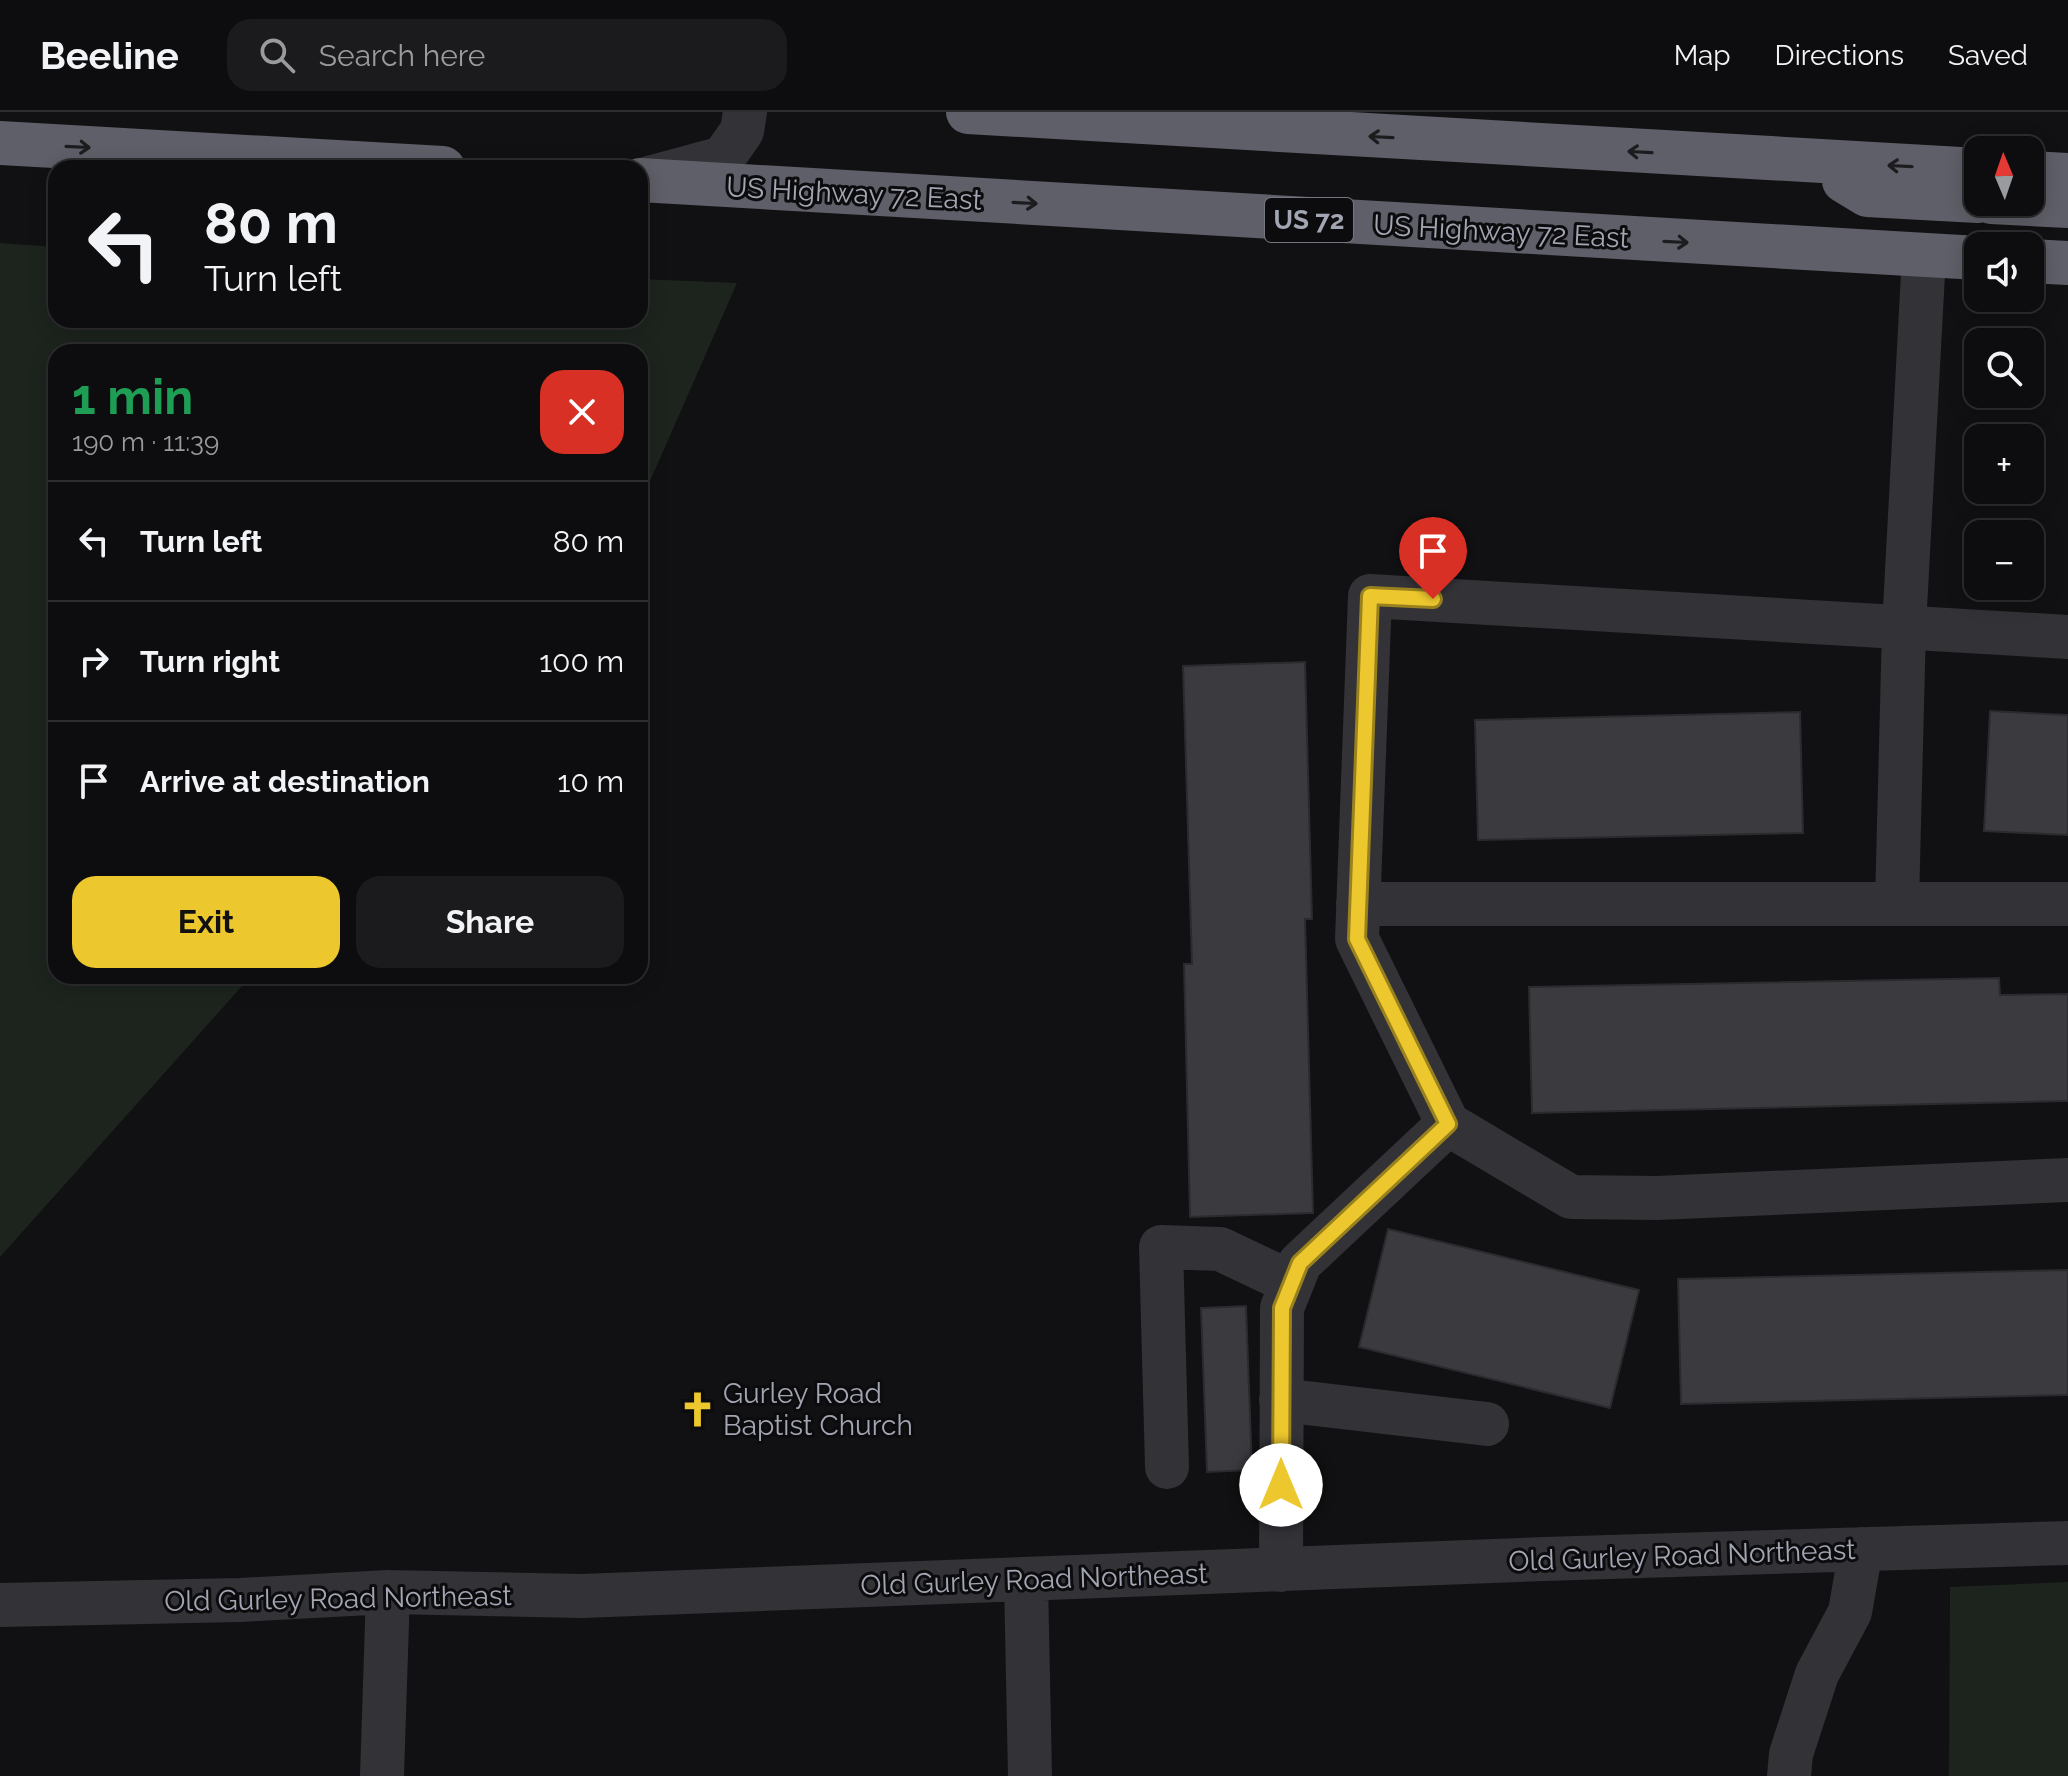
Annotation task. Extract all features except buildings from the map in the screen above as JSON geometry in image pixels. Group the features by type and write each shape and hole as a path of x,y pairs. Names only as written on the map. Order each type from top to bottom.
{"highway":[{"path":"968,112 1964,169"},
{"path":"0,143 301,160"},
{"path":"1811,161 1867,195 1964,200"},
{"path":"2044,174 2068,175"},
{"name":"US Highway 72 East","path":"648,180 1964,257"},
{"path":"2044,205 2068,206"},
{"path":"2044,262 2068,263"}],"street":[{"path":"648,178 723,158 742,131 745,112"},
{"path":"1897,903 1904,627 1924,255"},
{"path":"2068,637 1370,596 1357,939 1448,1124 1571,1197 1657,1198 2068,1180"},
{"path":"1358,904 2068,904"},
{"path":"1281,1570 1282,1308 1300,1263 1448,1124"},
{"path":"1167,1467 1161,1247 1220,1249 1292,1283"},
{"path":"1281,1400 1487,1424"},
{"name":"Old Gurley Road Northeast","path":"0,1605 240,1600 388,1592 582,1596 2068,1543"},
{"path":"1789,1776 1791,1754 1817,1674 1850,1612 1861,1549"},
{"path":"1026,1580 1030,1776"},
{"path":"382,1776 388,1592"}],"shaded area":[{"path":"0,243 48,246 48,328 648,328 648,279 737,283 648,486 648,344 48,344 48,984 244,984 0,1257"},
{"path":"2068,1582 2068,1776 1949,1776 1950,1587"}],"place":[{"name":"Gurley Road Baptist Church","path":"697,1409"}],"route":[{"path":"1281,1485 1282,1308 1300,1263 1448,1124 1357,939 1370,596 1433,599"}]}
